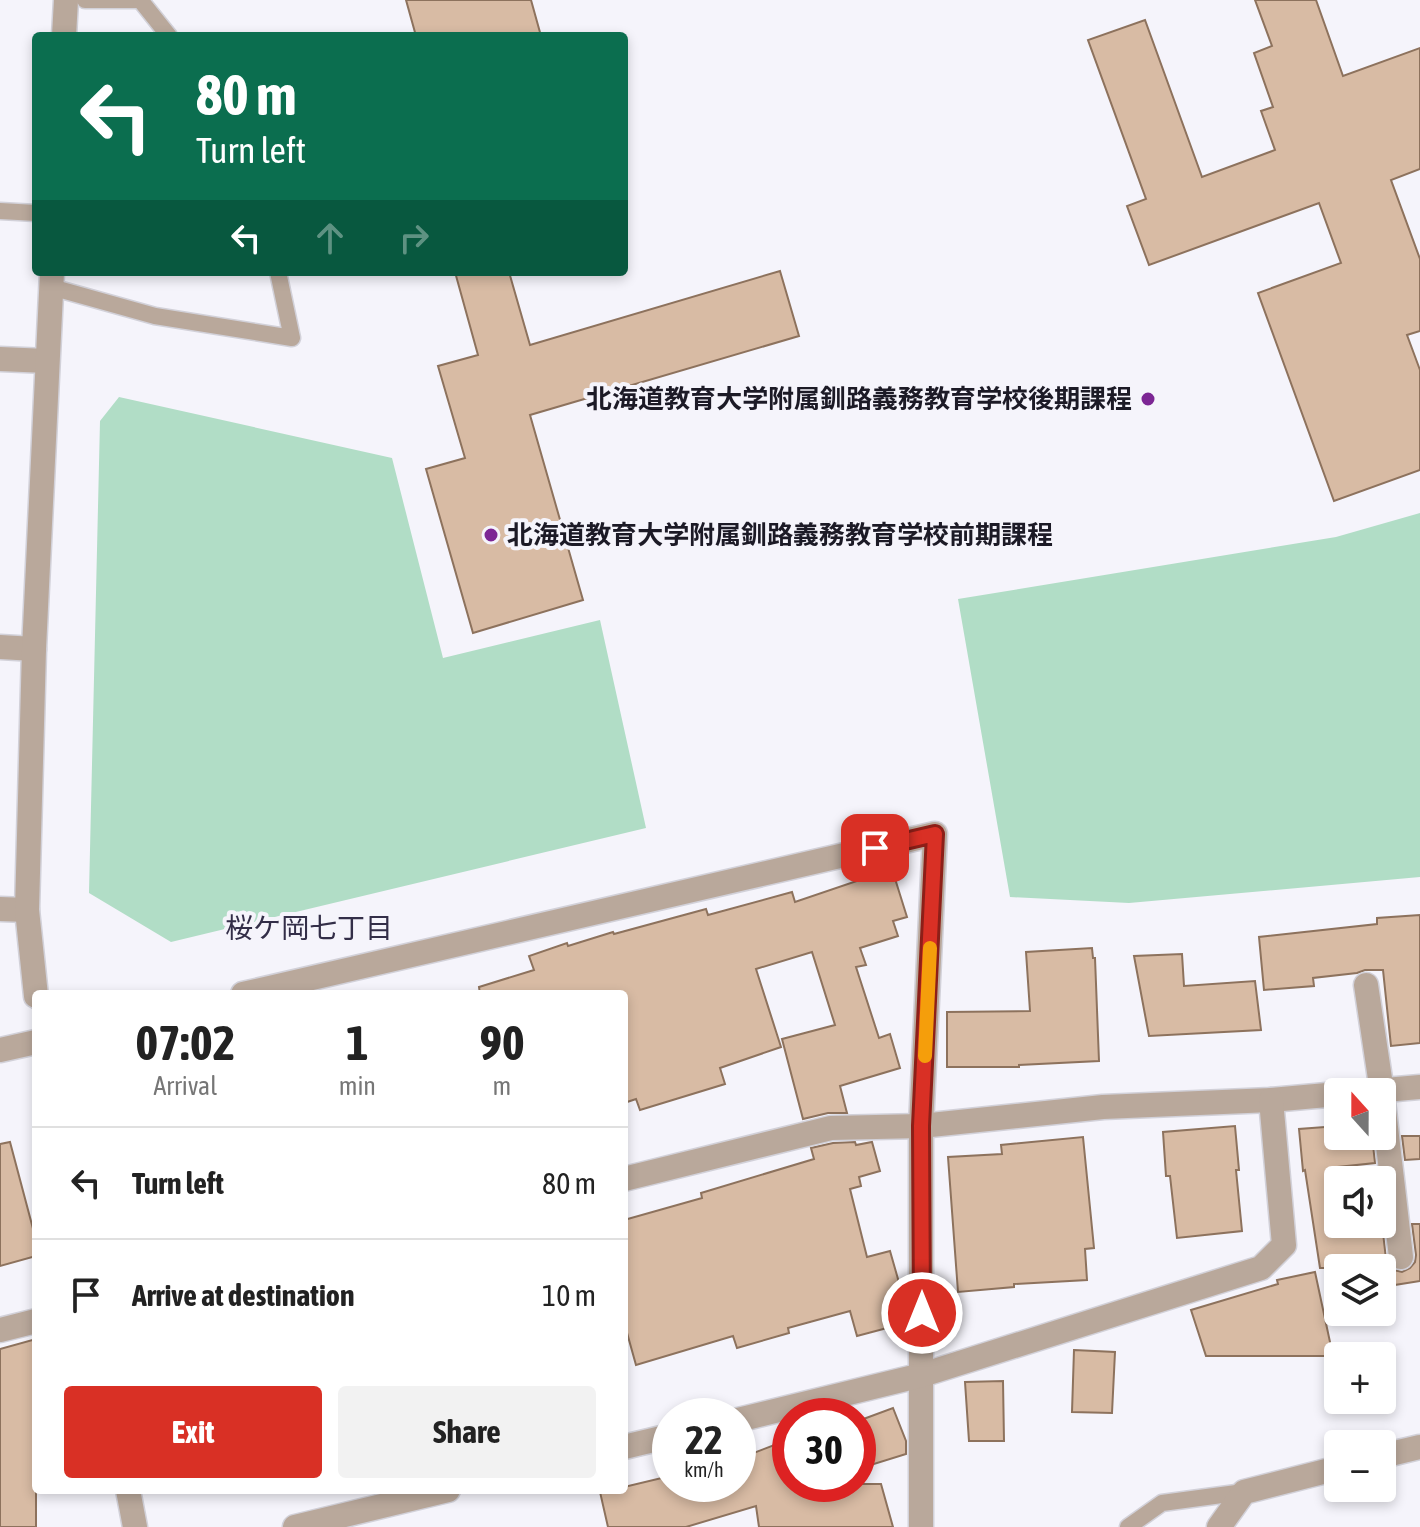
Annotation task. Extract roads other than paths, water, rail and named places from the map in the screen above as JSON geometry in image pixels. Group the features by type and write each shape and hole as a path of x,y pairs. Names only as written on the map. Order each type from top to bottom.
{"street":[{"path":"64,32 66,0"},
{"path":"35,990 27,910 34,649 52,280"},
{"path":"0,359 47,361"},
{"path":"0,647 34,649"},
{"path":"260,990 935,834 921,1126 921,1527"},
{"path":"0,909 27,910"},
{"path":"1366,985 1376,1078"},
{"path":"0,1050 32,1043"},
{"path":"1396,1090 1420,1087"},
{"path":"628,1178 831,1128 921,1126 1103,1107 1324,1095"},
{"path":"756,1416 922,1375 1261,1268 1284,1245 1271,1100"},
{"path":"1385,1150 1401,1257"},
{"path":"0,1330 32,1322"},
{"path":"628,1446 652,1440"},
{"path":"1396,1453 1420,1447"},
{"path":"1219,1527 1244,1492 1324,1472"},
{"path":"129,1494 135,1527"},
{"path":"295,1527 431,1494"}],"lane":[{"path":"85,0 141,0 166,32"},
{"path":"0,211 32,213"},
{"path":"52,280 155,316 292,338 279,276"},
{"path":"1128,1527 1162,1503 1244,1492"}],"place":[{"name":"北海道教育大学附属釧路義務教育学校後期課程","path":"1148,399"},
{"name":"北海道教育大学附属釧路義務教育学校前期課程","path":"491,535"}],"district":[{"name":"桜ケ岡七丁目","path":"309,928"}]}
